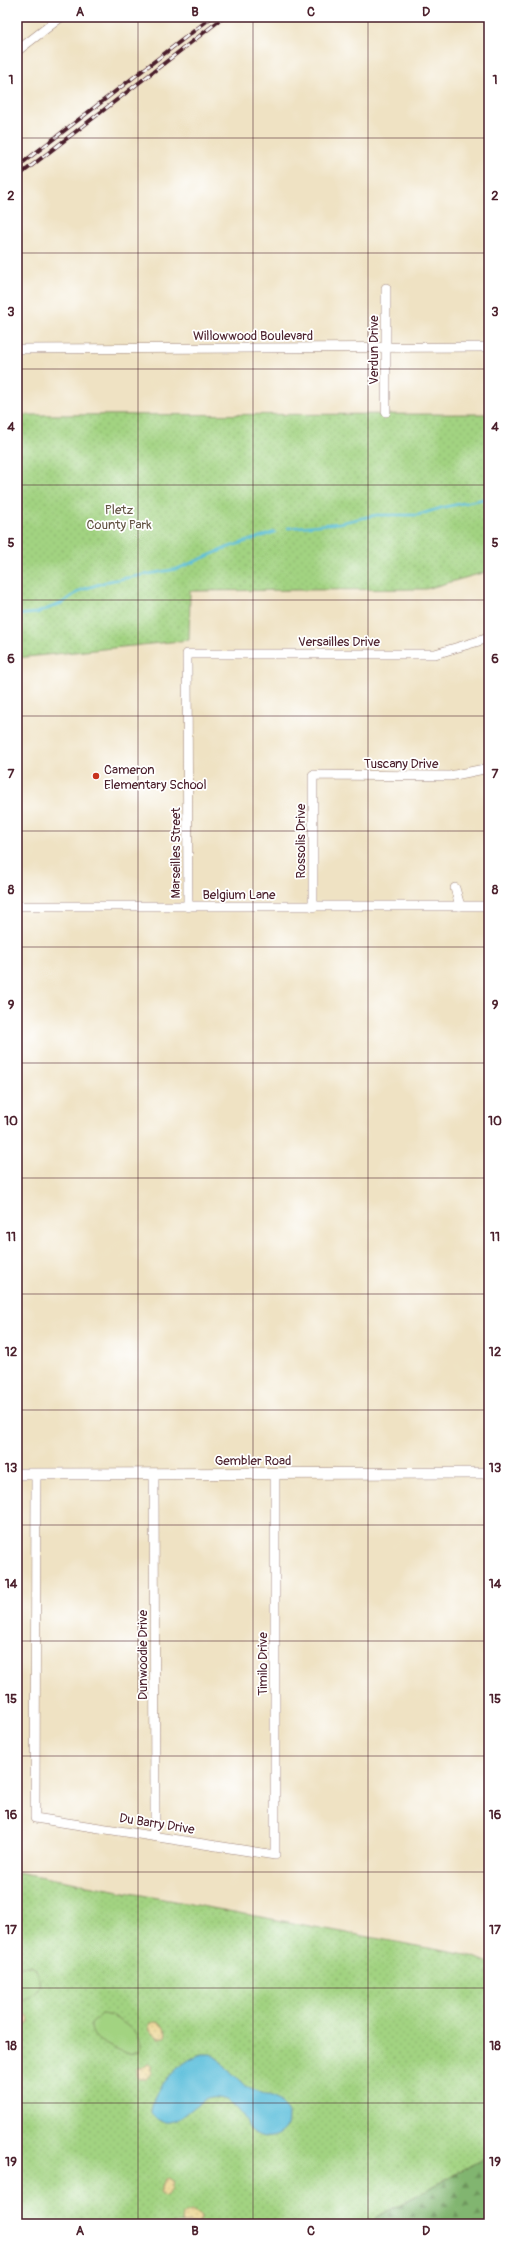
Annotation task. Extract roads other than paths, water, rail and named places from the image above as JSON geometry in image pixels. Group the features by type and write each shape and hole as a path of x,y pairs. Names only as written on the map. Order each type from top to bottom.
{"main road":[{"name":"Gembler Road","path":"17,1474 489,1473"}],"street":[{"path":"17,51 61,17"},
{"name":"Verdun Drive","path":"386,288 386,412"},
{"name":"Willowwood Boulevard","path":"17,349 489,347"},
{"name":"Versailles Drive","path":"187,654 435,654 489,638"},
{"name":"Marseilles Street","path":"187,654 188,907"},
{"name":"Tuscany Drive","path":"313,775 450,776 489,768"},
{"name":"Rossolis Drive","path":"313,775 313,907"},
{"path":"455,888 460,906"},
{"name":"Belgium Lane","path":"17,906 489,906"},
{"name":"Du Barry Drive","path":"36,1474 35,1818 275,1855"},
{"name":"Dunwoodie Drive","path":"153,1836 155,1818 154,1474"},
{"name":"Timilo Drive","path":"275,1474 275,1855"}],"water":[{"path":"202,2054 211,2054 218,2059 244,2085 280,2101 288,2113 288,2123 286,2128 274,2137 259,2136 250,2129 236,2107 223,2099 212,2098 202,2101 186,2114 170,2122 161,2121 151,2113 152,2104 156,2095 169,2077 185,2063"}],"waterway":[{"path":"288,528 339,523 376,515 418,515 444,507 489,498"},
{"path":"17,615 37,613 62,603 81,590 109,581 177,569 229,547 275,532"}],"railway":[{"path":"17,167 212,17"},
{"path":"17,177 224,17"}],"place":[{"name":"Cameron Elementary School","path":"96,776"}],"park label":[{"name":"Pletz County Park","path":"119,516"}]}
